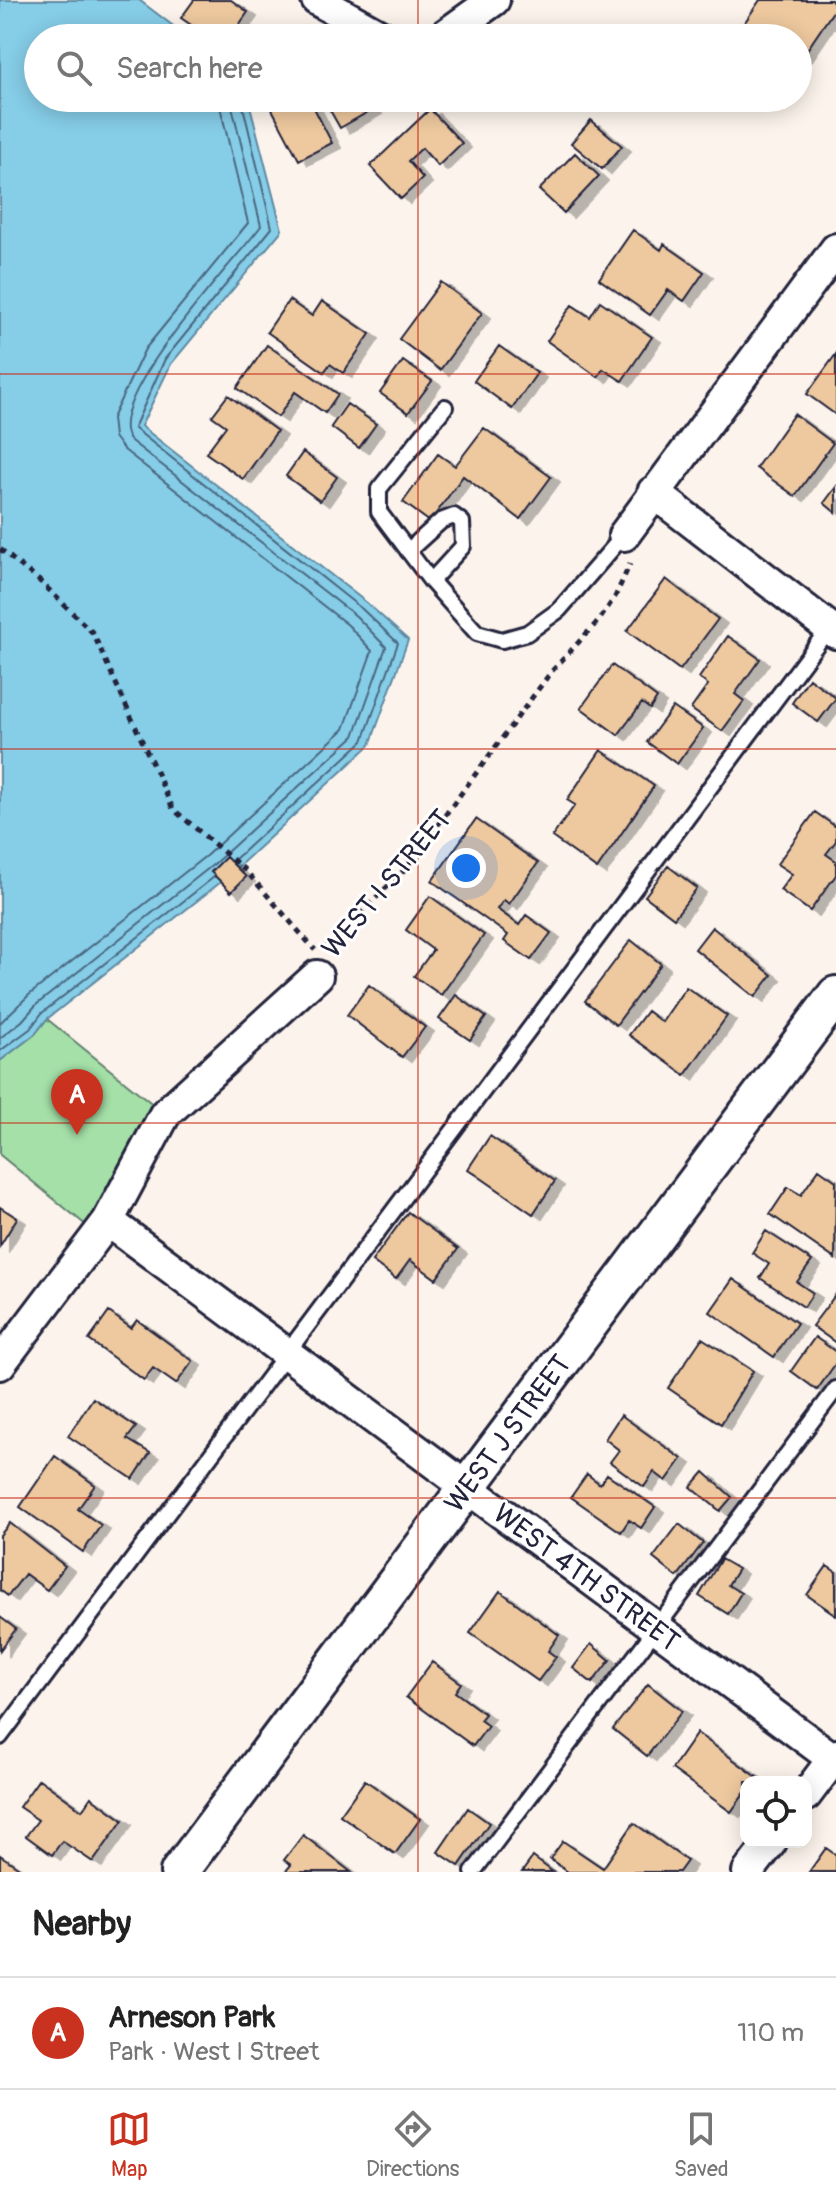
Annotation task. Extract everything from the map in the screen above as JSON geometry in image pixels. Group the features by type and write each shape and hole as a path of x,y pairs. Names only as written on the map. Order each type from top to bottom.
{"street":[{"path":"317,0 360,24"},
{"path":"461,24 494,0"},
{"path":"628,545 653,492 836,249"},
{"path":"653,492 833,630"},
{"name":"WEST I STREET","path":"0,1364 108,1221 165,1114 318,965"},
{"name":"WEST J STREET","path":"179,1872 836,995"},
{"name":"WEST 4TH STREET","path":"108,1221 835,1758"},
{"path":"812,1787 835,1758"},
{"path":"748,1872 766,1848"}],"lane":[{"path":"445,407 379,489 379,512 431,581 477,633 502,640 527,633 559,610 628,545"},
{"path":"408,551 441,521 454,516 462,522 463,546 431,581"},
{"path":"0,1737 833,630"},
{"path":"473,1872 836,1389"}],"path":[{"name":"WEST I STREET","path":"318,965 406,868 551,672 600,619 626,576 628,545"},
{"path":"0,549 42,583 93,633 173,809 246,871 318,965"}],"green space":[{"path":"47,1019 165,1114 98,1235 0,1155 0,1061 35,1034"}],"water":[{"path":"0,0 139,0 171,24 24,24 24,112 252,112 282,230 171,364 141,426 367,603 408,640 370,745 226,878 47,1019 35,1034 0,1061"}],"building":[{"path":"194,0 231,0 248,12 240,24 190,24 181,18"},
{"path":"760,0 831,0 836,7 812,42 812,24 744,24"},
{"path":"273,112 316,112 332,143 299,160"},
{"path":"331,112 368,112 340,128"},
{"path":"427,112 433,112 462,143 438,166 422,148 408,161 423,178 401,199 370,166"},
{"path":"591,120 622,146 602,169 571,143"},
{"path":"575,153 599,176 564,213 539,190"},
{"path":"633,230 661,250 664,244 704,272 684,301 668,290 650,315 599,279"},
{"path":"441,282 482,313 440,370 399,339"},
{"path":"289,300 312,316 322,301 370,334 343,373 330,364 324,372 267,332"},
{"path":"600,301 652,337 622,381 603,369 598,377 547,341 572,305 590,317"},
{"path":"267,345 338,394 325,413 295,392 278,417 237,388"},
{"path":"499,346 537,373 512,409 474,381"},
{"path":"836,354 836,415 807,394"},
{"path":"403,361 432,381 408,413 380,393"},
{"path":"228,395 277,431 243,479 206,453 226,426 212,416"},
{"path":"347,404 376,424 359,448 331,427"},
{"path":"794,414 833,443 795,496 756,468"},
{"path":"484,428 551,477 520,519 463,476 430,522 403,502 438,454 455,466"},
{"path":"303,452 337,477 320,501 286,476"},
{"path":"836,487 836,513 824,503"},
{"path":"666,579 718,619 680,670 627,631"},
{"path":"728,636 760,659 735,694 744,701 722,731 691,709 708,685 699,678"},
{"path":"612,665 657,698 650,709 642,703 618,735 581,708"},
{"path":"809,678 836,698 818,722 792,703"},
{"path":"673,707 703,728 677,764 647,742"},
{"path":"601,750 654,786 597,869 552,837 575,805 567,800"},
{"path":"815,812 836,827 836,841 826,854 836,861 836,875 810,911 780,890 792,874 777,864"},
{"path":"476,819 538,863 509,904 504,900 497,909 519,925 526,915 551,933 531,960 504,941 508,935 432,881"},
{"path":"226,857 246,877 231,892 211,872"},
{"path":"668,866 697,888 674,918 645,896"},
{"path":"430,896 484,935 441,995 414,976 433,950 406,930"},
{"path":"712,927 772,975 755,997 695,949"},
{"path":"631,940 661,964 616,1025 585,1001"},
{"path":"369,985 425,1027 402,1057 347,1015"},
{"path":"686,987 727,1016 685,1075 629,1035 647,1011 662,1022"},
{"path":"456,995 486,1017 470,1040 439,1019"},
{"path":"490,1136 555,1181 533,1214 468,1169"},
{"path":"819,1169 836,1181 835,1259 770,1214 788,1187 801,1195"},
{"path":"0,1207 17,1218 0,1246"},
{"path":"408,1212 458,1249 436,1279 410,1260 396,1279 372,1261"},
{"path":"766,1231 812,1261 797,1282 813,1293 804,1307 760,1278 769,1264 752,1253"},
{"path":"733,1279 797,1323 774,1357 710,1312"},
{"path":"836,1294 836,1343 812,1326"},
{"path":"109,1312 131,1328 137,1320 193,1361 176,1384 153,1368 144,1380 89,1340"},
{"path":"815,1337 836,1352 836,1363 817,1390 791,1371"},
{"path":"702,1338 753,1371 721,1424 668,1388"},
{"path":"93,1398 136,1427 127,1439 150,1453 133,1479 68,1436"},
{"path":"621,1415 682,1459 666,1481 654,1472 644,1487 610,1462 619,1450 605,1439"},
{"path":"55,1456 95,1485 78,1509 101,1525 83,1552 20,1507"},
{"path":"704,1472 732,1497 720,1511 691,1487"},
{"path":"587,1474 600,1484 607,1474 655,1507 641,1528 629,1520 621,1532 571,1497"},
{"path":"10,1523 65,1566 47,1590 25,1574 8,1596 0,1590 0,1535"},
{"path":"679,1524 703,1543 677,1577 653,1558"},
{"path":"721,1559 738,1569 728,1585 741,1593 728,1614 699,1596"},
{"path":"827,1566 836,1572 836,1615 807,1595"},
{"path":"500,1591 559,1635 548,1651 556,1657 538,1681 470,1633"},
{"path":"0,1617 16,1629 0,1650"},
{"path":"591,1644 610,1660 592,1683 573,1668"},
{"path":"432,1662 461,1683 455,1692 485,1714 480,1720 488,1726 473,1746 406,1697"},
{"path":"648,1684 682,1711 647,1756 613,1729"},
{"path":"697,1733 756,1776 740,1776 740,1799 731,1812 672,1769"},
{"path":"39,1779 82,1810 91,1797 123,1820 93,1862 62,1841 52,1855 26,1836 38,1820 19,1807"},
{"path":"365,1780 420,1819 395,1854 340,1815"},
{"path":"468,1808 489,1823 459,1866 438,1852"},
{"path":"634,1823 687,1861 679,1872 568,1872 550,1859 563,1841 603,1868"},
{"path":"303,1835 351,1872 285,1872 291,1865 284,1860"},
{"path":"826,1848 836,1855 836,1872 809,1872"},
{"path":"0,1855 25,1872 0,1872"},
{"path":"533,1857 553,1872 522,1872"}],"place":[{"name":"Arneson Park","path":"77,1135"}]}
